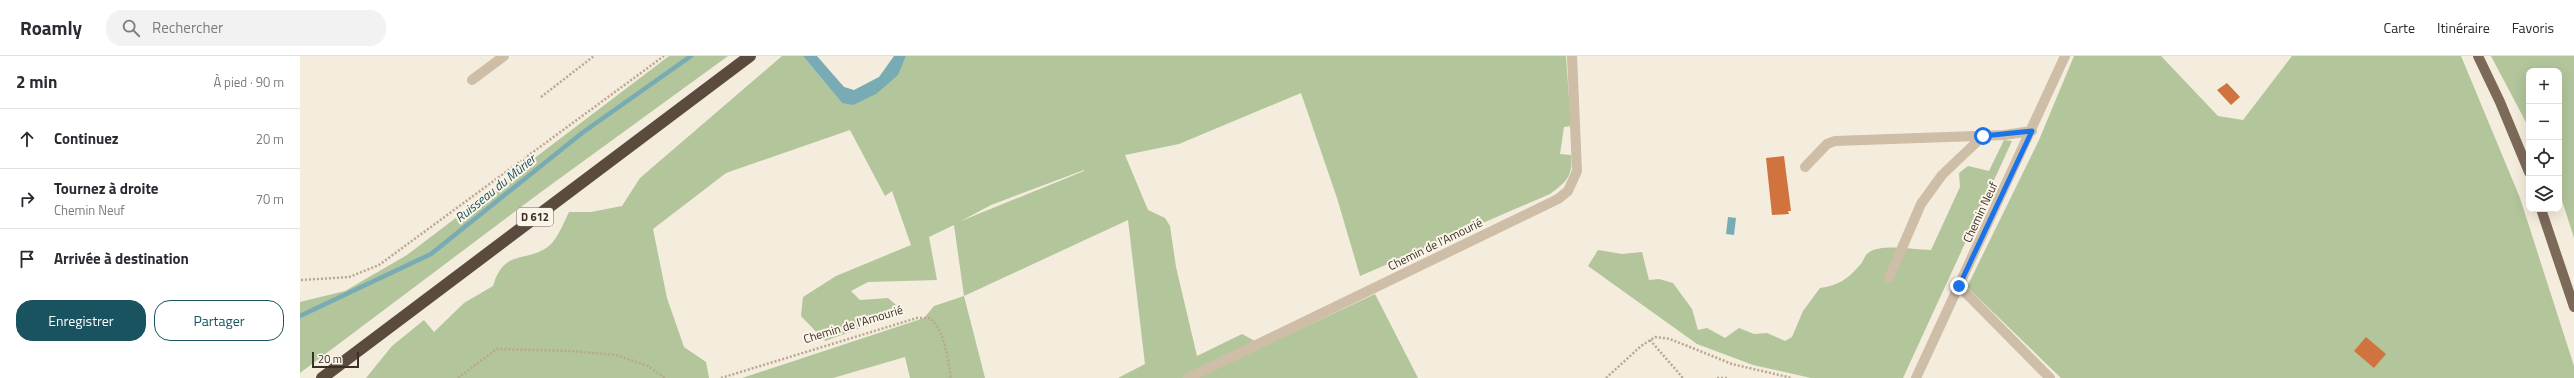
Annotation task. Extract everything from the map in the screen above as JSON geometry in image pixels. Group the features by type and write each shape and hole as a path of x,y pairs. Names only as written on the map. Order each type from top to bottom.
{"highway":[{"name":"D 612","path":"322,378 750,56"}],"main road":[{"path":"2478,56 2500,102 2526,165"},
{"path":"2542,212 2574,307"}],"street":[{"path":"472,80 504,56"},
{"name":"Chemin de l'Amourié","path":"1188,378 1558,199 1568,191 1577,171 1572,56"},
{"name":"Chemin Neuf","path":"1916,378 2032,131 2065,56"},
{"path":"1805,167 1827,144 1835,141 1983,136 2032,131"},
{"path":"1890,278 1921,204 1942,175 1983,136"},
{"path":"1959,286 2050,378"}],"path":[{"path":"541,97 594,56"},
{"path":"301,280 349,277 379,266 664,56"},
{"name":"Chemin de l'Amourié","path":"721,378 917,318 930,318 938,325 943,336 951,378"},
{"path":"1606,378 1655,337 1670,339 1732,364 1792,378"},
{"path":"1650,340 1683,378"},
{"path":"458,378 496,349 572,351 616,355 648,366 666,378"},
{"path":"1717,378 1728,378"}],"green space":[{"path":"669,56 728,56 541,192 300,373 300,302 345,291 407,255"},
{"path":"782,56 803,56 842,103 898,73 906,56 1566,56 1571,126 1564,127 1560,154 1571,155 1571,169 1564,182 1550,194 1360,276 1337,198 1301,93 1179,144 1125,155 1148,210 1165,218 1170,226 1176,267 1197,356 1242,334 1264,346 1375,294 1418,378 1118,378 1145,364 1128,220 964,296 954,225 929,237 937,280 868,282 851,291 860,300 888,298 904,312 825,341 801,316 803,297 836,276 911,245 892,191 885,196 850,130 726,173 653,229 667,298 684,347 706,362 709,378 366,378 392,346 424,320 434,332 464,303 493,286 503,266 517,258 542,251 550,245 558,234 569,212 591,212 622,206 640,178","holes":["1084,171 961,221 991,205"]},
{"path":"2074,56 2161,56 2218,116 2243,120 2292,56 2461,56 2520,198 2574,366 2574,378 2061,378 1967,287 2039,140"},
{"path":"2491,56 2574,56 2574,238 2562,200 2562,68 2526,68 2526,122"},
{"path":"2004,140 2012,141 1903,378 1811,378 1753,365 1697,344 1588,266 1598,250 1622,254 1642,252 1649,280 1659,279 1673,283 1692,309 1698,330 1707,328 1725,338 1739,328 1754,334 1767,333 1785,341 1792,337 1803,311 1820,288 1837,284 1851,275 1868,253 1881,248 1931,250 1960,187 1959,173 1968,166 1989,171"},
{"path":"964,296 985,378 910,378 905,357 833,378 742,378 924,318 934,306"}],"water":[{"path":"803,56 817,56 844,87 854,90 879,77 894,56 906,56 898,75 876,94 853,105 842,103"},
{"path":"1728,217 1736,218 1734,235 1726,234"}],"building":[{"path":"2227,83 2240,97 2231,105 2217,90"},
{"path":"1784,156 1791,211 1788,211 1789,214 1772,215 1766,158"},
{"path":"2366,337 2386,354 2374,368 2354,351"}],"waterway":[{"name":"Ruisseau du Mûrier","path":"300,316 431,254 582,133 691,56"}],"route":[{"path":"1959,286 2032,131 1983,136"}]}
